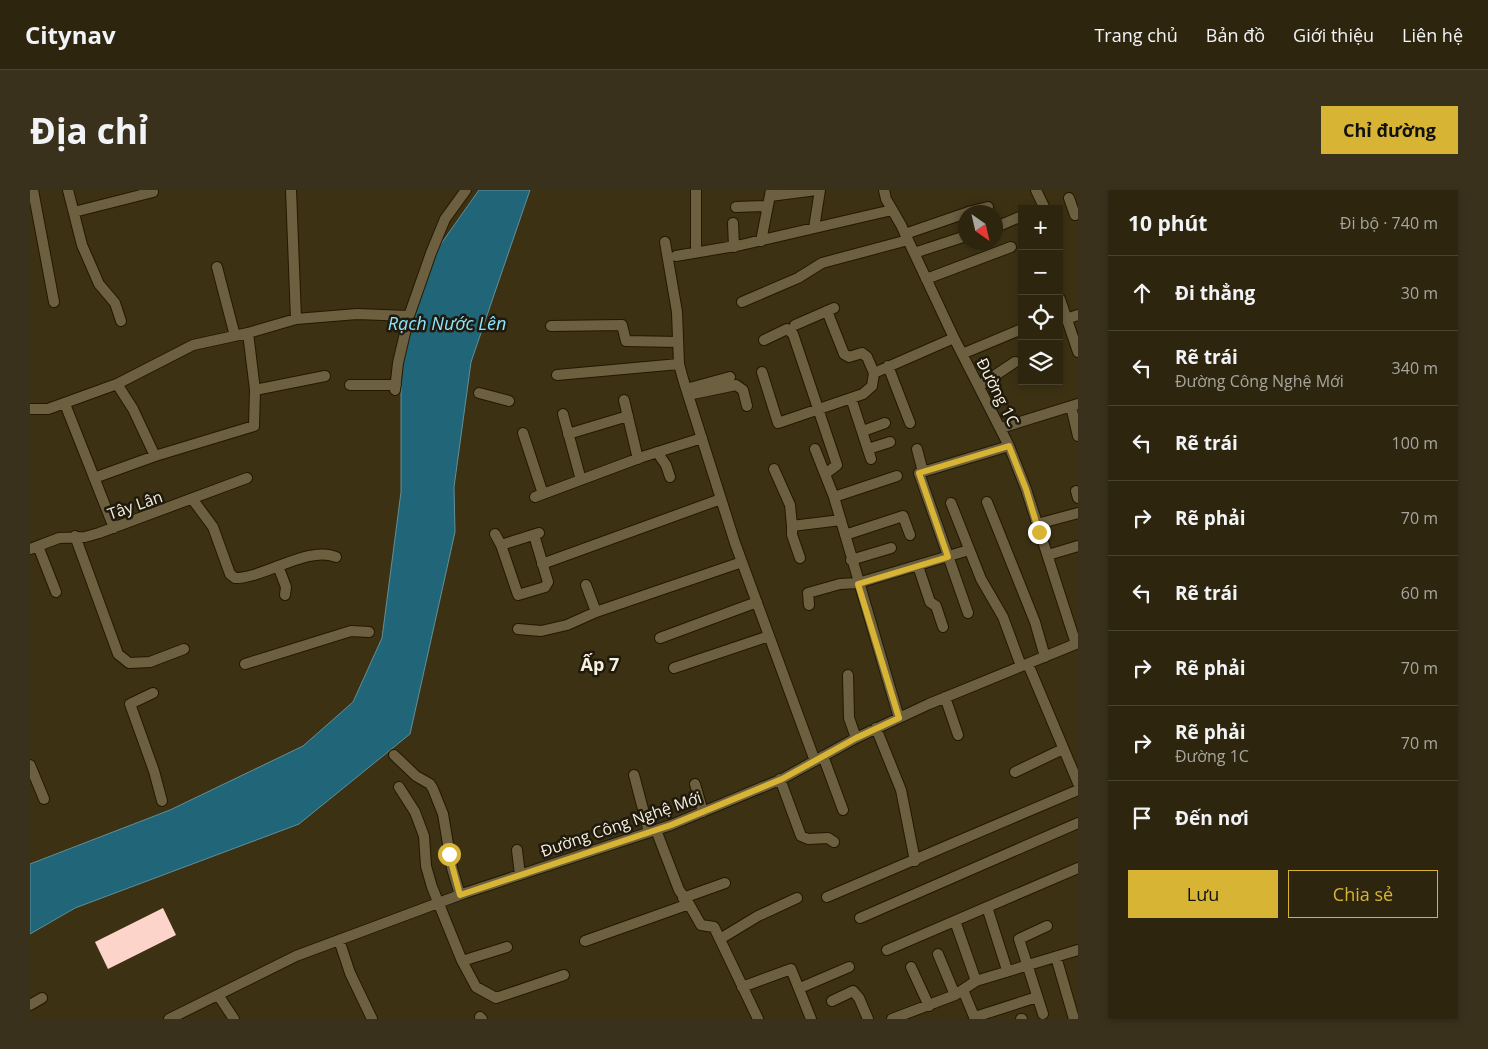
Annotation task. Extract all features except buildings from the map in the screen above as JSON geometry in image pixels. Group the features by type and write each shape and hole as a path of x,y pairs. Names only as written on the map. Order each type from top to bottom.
{"street":[{"path":"34,190 54,302"},
{"path":"68,190 82,245 99,284 115,302 120,321"},
{"path":"291,190 296,319"},
{"path":"350,386 396,388 409,316 445,218 466,190"},
{"path":"696,190 696,252"},
{"path":"736,207 769,197 818,190 814,228"},
{"name":"Đường 1C","path":"884,190 954,338 1009,446 1026,489 1077,644"},
{"path":"1036,190 1044,205"},
{"path":"74,212 150,192"},
{"path":"761,241 769,197"},
{"path":"1070,198 1075,215"},
{"path":"676,256 734,247 892,210"},
{"path":"742,302 798,278 822,263 906,237 958,217"},
{"path":"1003,224 1018,218"},
{"path":"733,223 734,247"},
{"path":"914,253 958,239"},
{"path":"665,242 677,312 679,364 687,392 742,562 819,759 843,810"},
{"path":"926,279 1010,247"},
{"path":"217,267 235,336"},
{"path":"1063,309 1078,352"},
{"path":"762,372 778,423 863,394 872,386 874,373 867,357 862,353 849,357 844,354 831,310 795,325"},
{"path":"30,409 48,409 117,384 193,345 248,333 296,319 357,314 409,316"},
{"path":"1066,319 1078,315"},
{"path":"551,326 622,325 626,341 678,342"},
{"path":"764,340 787,329 791,331 837,465 825,474"},
{"path":"962,354 1018,332"},
{"path":"94,478 155,456 254,426 255,390 248,333"},
{"path":"874,373 954,338"},
{"path":"979,386 998,375 1009,364 1015,362"},
{"path":"557,375 679,364"},
{"path":"888,366 910,423"},
{"path":"255,390 325,376"},
{"path":"687,392 730,377"},
{"path":"117,384 133,409 155,456"},
{"path":"687,392 736,385 743,390 747,406"},
{"path":"479,393 509,401"},
{"path":"851,398 869,454 890,442"},
{"path":"624,400 638,459"},
{"path":"65,404 114,528"},
{"path":"1001,428 1074,405 1078,436"},
{"path":"562,414 581,480"},
{"path":"568,434 628,416"},
{"path":"863,431 884,422"},
{"path":"523,433 539,495 657,452 702,438"},
{"path":"968,613 919,476 923,472 1009,446"},
{"path":"815,449 834,497 858,584 899,718"},
{"path":"916,449 923,472"},
{"path":"657,452 670,477"},
{"path":"774,469 790,505 792,535 800,558"},
{"path":"834,497 897,476"},
{"name":"Tây Lân","path":"34,547 58,538 85,537 114,528 193,500 247,478"},
{"path":"542,564 721,499"},
{"path":"193,500 213,527 230,574 235,578 253,576 278,566 329,554 336,558"},
{"path":"987,502 1028,603 1045,657"},
{"path":"951,503 981,580 1003,617 1063,749 1075,769 1078,783"},
{"path":"1037,524 1078,513"},
{"path":"845,535 902,516 910,535"},
{"path":"792,526 841,520"},
{"path":"495,534 501,545 518,595 545,587 548,582 536,534 501,545"},
{"path":"75,536 118,654 129,663 150,662 184,649"},
{"path":"1048,555 1078,546"},
{"path":"34,547 56,592"},
{"path":"851,560 892,548"},
{"path":"809,604 808,593 840,584 858,584 970,550"},
{"path":"518,629 541,631 566,625 596,612 742,562"},
{"path":"278,566 286,587 284,595"},
{"path":"918,566 930,602 936,606 943,626"},
{"path":"586,585 596,612"},
{"path":"660,638 757,602"},
{"path":"245,664 351,631 369,632"},
{"path":"674,668 770,636"},
{"name":"Đường Công Nghệ Mới","path":"169,1019 296,956 440,902 653,831 703,812 780,780 856,738 945,697 1077,644"},
{"path":"848,675 849,718 856,738"},
{"path":"153,693 130,704 154,771 162,801"},
{"path":"945,697 958,734"},
{"path":"876,728 902,790 915,861"},
{"path":"1015,772 1063,749"},
{"path":"394,755 416,776 430,784 433,789 443,814 452,868 460,895"},
{"path":"30,765 44,799"},
{"path":"634,776 653,831 679,890 701,926 714,926 758,1019"},
{"path":"780,780 801,836 808,839 828,838 834,842"},
{"path":"695,784 703,812"},
{"path":"398,788 415,812 424,836 426,866 432,887 440,902 462,960 476,986 496,998 564,975"},
{"path":"827,897 1078,790"},
{"path":"860,918 1078,823"},
{"path":"517,850 520,875"},
{"path":"887,950 1078,868"},
{"path":"585,941 686,901 725,883"},
{"path":"720,939 758,916 797,898"},
{"path":"988,907 1007,970"},
{"path":"955,921 976,981"},
{"path":"1043,1014 1019,939 1047,926"},
{"path":"339,940 350,973 370,1018"},
{"path":"462,960 507,947"},
{"path":"898,1018 959,992 976,981 1007,970 1028,967 1078,950"},
{"path":"938,954 975,1018 1037,997"},
{"path":"1056,957 1074,1019"},
{"path":"800,988 849,967"},
{"path":"911,967 929,1006"},
{"path":"742,987 791,969 811,1019"},
{"path":"832,1001 853,991 859,998 868,1019"},
{"path":"218,995 234,1019"},
{"path":"30,1005 42,998"}],"water":[{"name":"Rạch Nước Lên","path":"479,190 530,190 471,362 454,487 455,532 410,734 299,824 75,908 30,934 30,864 170,810 303,746 353,702 382,638 401,492 401,360 412,313 438,248"}],"district":[{"name":"Ấp 7","path":"600,664"}],"route":[{"path":"449,854 460,895 671,825 782,779 856,738 899,718 858,584 948,557 919,473 1009,446 1026,489 1039,532"}]}
